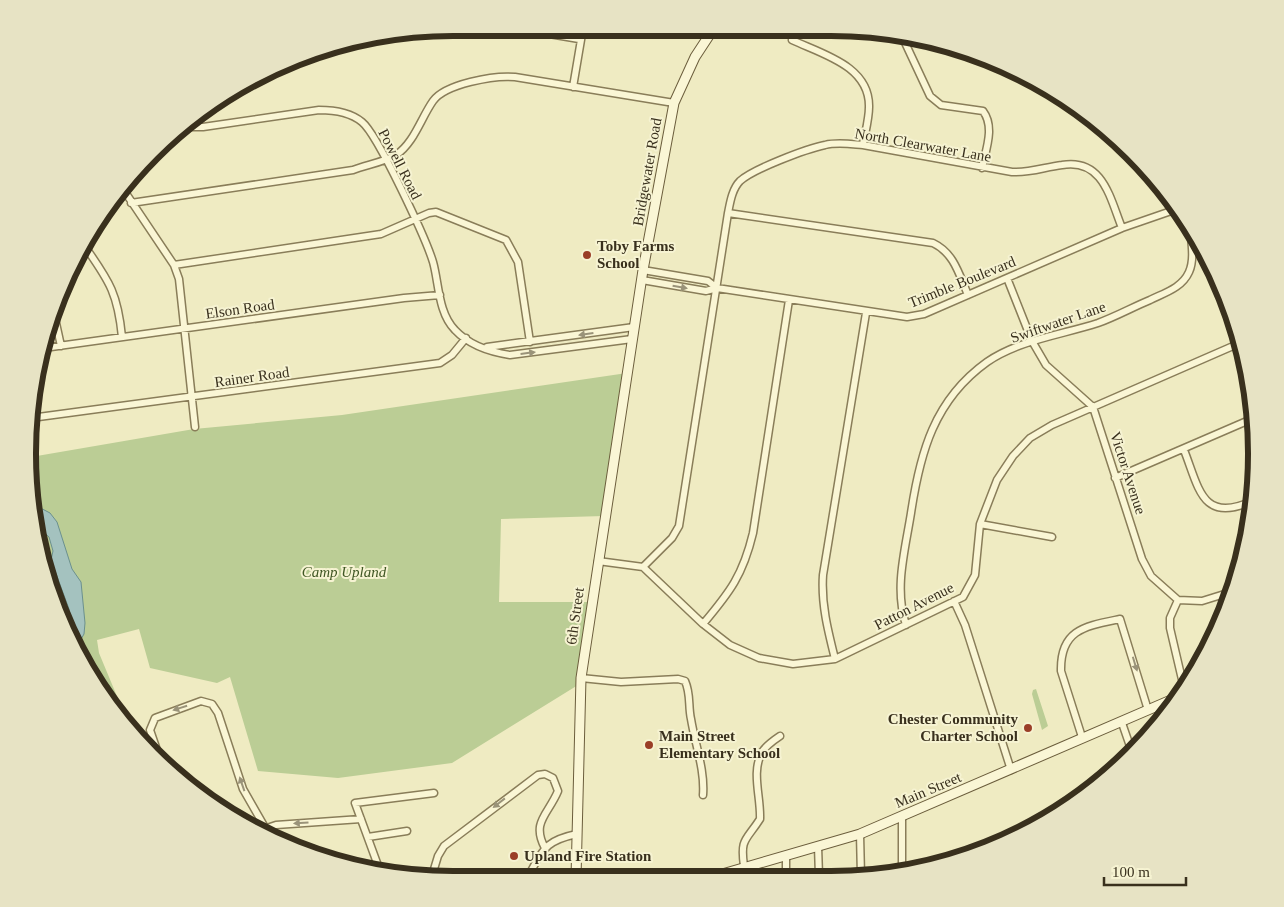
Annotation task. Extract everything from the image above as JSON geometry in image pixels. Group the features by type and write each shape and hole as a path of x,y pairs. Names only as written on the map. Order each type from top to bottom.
{"street":[{"path":"561,36 579,39"},
{"path":"573,87 580,36"},
{"name":"Bridgewater Road","path":"629,361 643,270 674,103 695,56 709,36"},
{"path":"792,40 852,69 864,83 870,106 863,145"},
{"path":"905,43 930,96 941,105 983,111 987,116 990,128 982,168"},
{"path":"131,204 353,170 385,159 396,155 405,147 433,101 441,93 503,76 674,103"},
{"name":"Powell Road","path":"193,127 319,110 336,110 361,122 371,131 432,258 446,318 455,330 480,346 510,355 632,339"},
{"name":"North Clearwater Lane","path":"642,568 672,538 679,526 728,213 732,197 739,182 751,173 826,144 863,145 982,168 1025,173 1063,164 1089,168 1104,181 1122,228"},
{"path":"126,194 174,265 179,279 195,427"},
{"name":"Trimble Boulevard","path":"642,280 706,291 717,288 866,313 907,317 924,314 1122,228 1169,210"},
{"path":"174,265 381,234 436,212 506,240 518,262 530,342"},
{"path":"728,213 933,243 944,248 952,258 968,295"},
{"name":"Swiftwater Lane","path":"906,625 900,606 900,585 918,466 928,437 945,406 965,382 988,362 1032,341 1100,322 1172,290 1183,282 1190,271 1192,259 1191,244"},
{"path":"88,252 113,290 120,313 122,337"},
{"name":"Trimble Boulevard","path":"643,270 708,281 717,288"},
{"path":"1007,278 1032,341 1046,365 1094,407"},
{"name":"Elson Road","path":"50,347 404,298 440,295"},
{"path":"703,624 728,595 746,561 754,524 789,300"},
{"path":"835,659 824,616 823,575 866,313"},
{"path":"56,325 61,346"},
{"path":"480,346 497,347 634,327"},
{"name":"Rainer Road","path":"38,417 192,398 440,363 452,356 466,338"},
{"name":"Patton Avenue","path":"642,568 703,624 730,645 759,658 793,664 835,659 963,597 975,575 980,524 997,480 1013,456 1030,438 1052,425 1234,346"},
{"name":"6th Street","path":"576,871 581,678 629,361"},
{"name":"Victor Avenue","path":"1094,407 1142,559 1150,576 1178,600"},
{"path":"1116,478 1246,421"},
{"path":"1184,450 1202,494 1211,505 1224,510 1244,504"},
{"path":"980,524 1052,537"},
{"path":"598,561 642,568"},
{"path":"1181,678 1172,645 1170,628 1170,618 1178,600 1202,601 1223,594"},
{"path":"954,602 966,625 1011,770"},
{"path":"1082,737 1061,671 1064,646 1070,636 1080,629 1120,619 1148,710"},
{"path":"581,678 621,682 678,679 685,681 689,689 690,718 704,782 703,795"},
{"path":"156,746 150,730 151,724 158,716 201,701 212,704 218,713 243,790 258,822"},
{"name":"Main Street","path":"729,871 860,834 1011,770 1082,737 1122,723 1166,702"},
{"path":"1122,723 1130,745"},
{"path":"744,871 742,846 744,839 760,819 756,779 758,764 763,751 780,736"},
{"path":"434,870 438,856 444,846 538,775 545,774 553,778 558,791 538,828 538,836 545,848"},
{"path":"377,864 355,803 434,793"},
{"path":"902,817 902,864"},
{"path":"269,828 361,819"},
{"path":"368,837 407,831"},
{"path":"531,871 545,848 552,841 576,834"},
{"path":"860,834 861,870"},
{"path":"818,846 819,871"},
{"path":"786,856 786,871"}],"green space":[{"name":"Camp Upland","path":"627,373 604,516 501,519 499,602 592,602 578,685 452,763 338,778 258,771 230,677 217,683 150,668 139,629 97,640 99,653 122,707 79,638 58,588 44,535 37,481 36,456 194,429 342,415"},
{"path":"1036,689 1048,726 1042,730 1032,694 1033,690"}],"water":[{"path":"40,508 50,513 57,522 72,569 81,582 85,623 84,634 80,640 68,614 69,609 51,560 53,551 49,537 44,532"}],"place":[{"name":"Toby Farms School","path":"587,255"},
{"name":"Chester Community Charter School","path":"1028,728"},
{"name":"Main Street Elementary School","path":"649,745"},
{"name":"Upland Fire Station","path":"514,856"}]}
